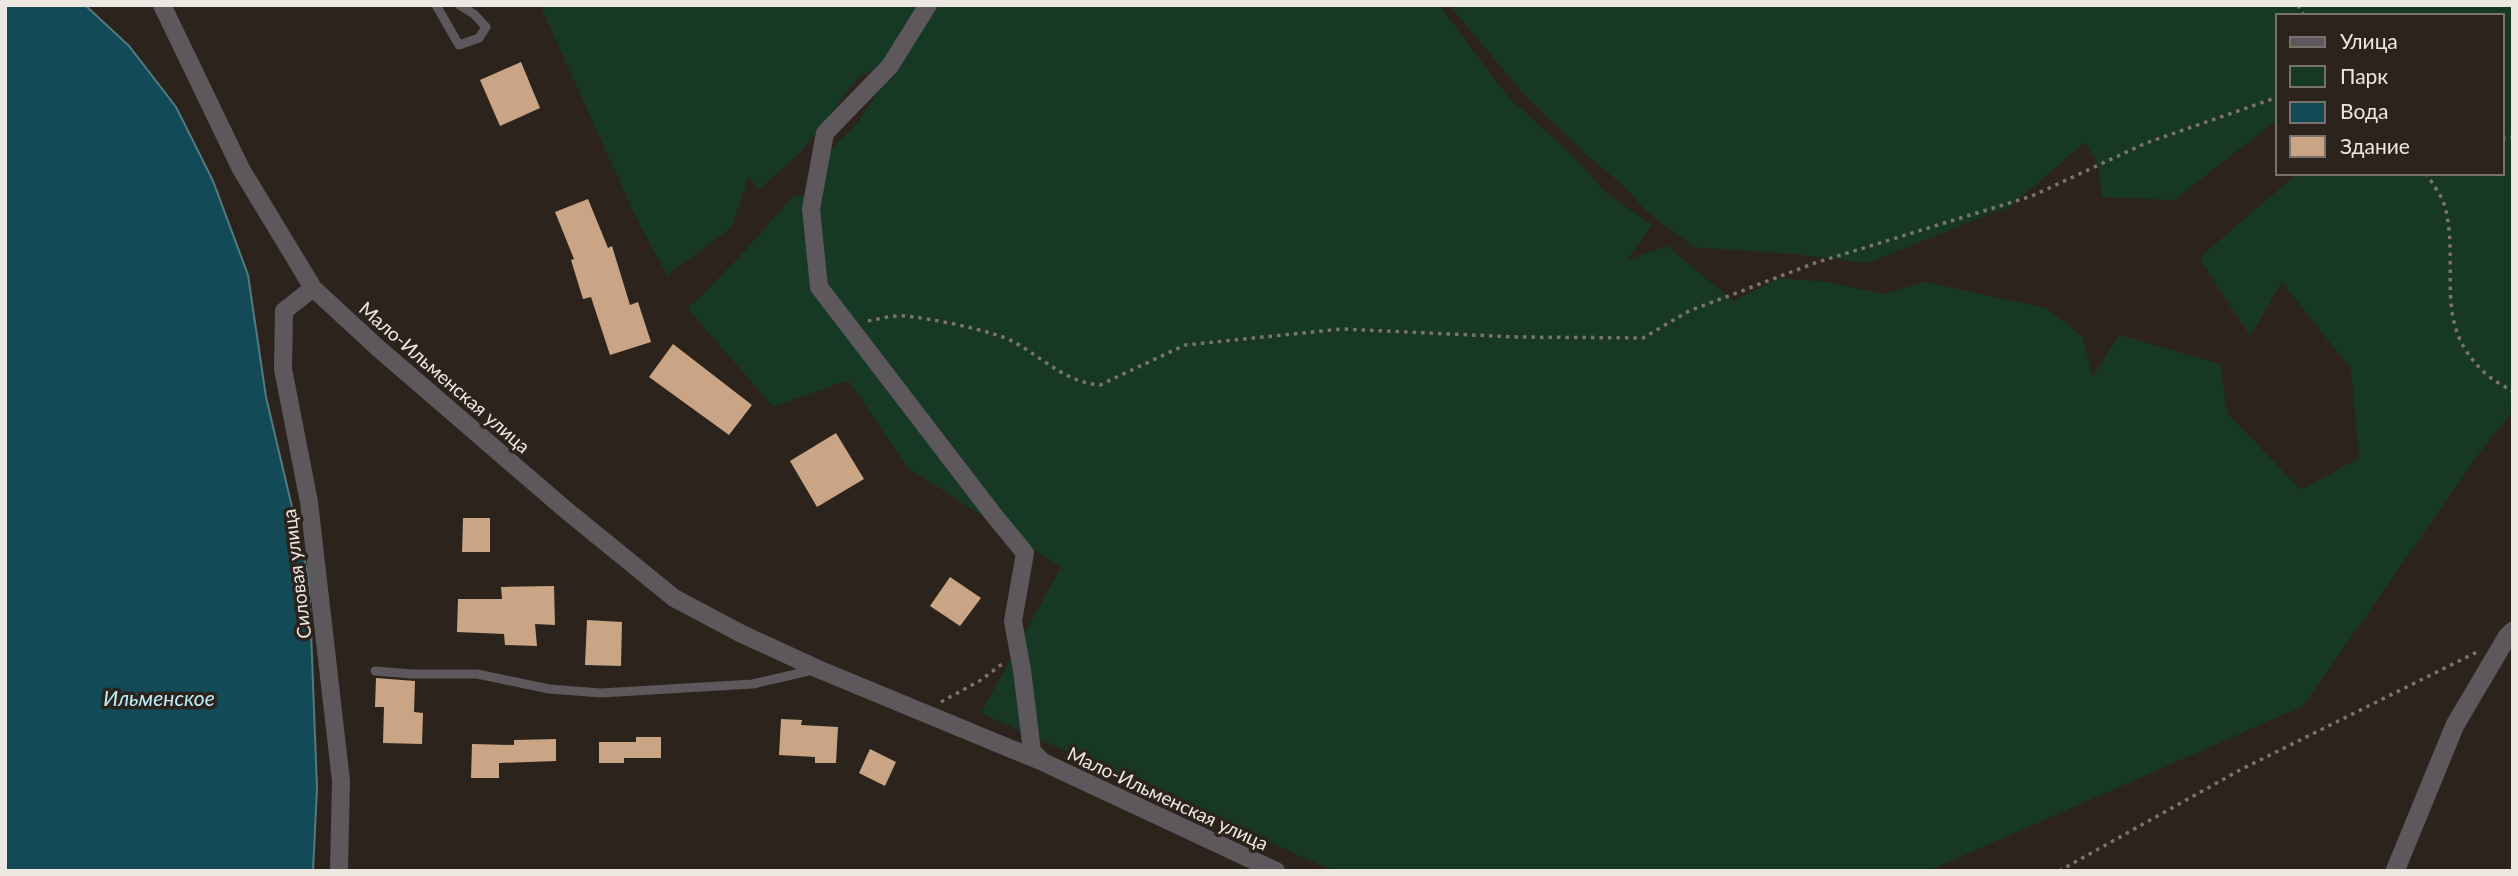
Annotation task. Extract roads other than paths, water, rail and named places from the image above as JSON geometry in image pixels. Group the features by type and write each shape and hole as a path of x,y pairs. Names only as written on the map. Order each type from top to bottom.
{"street":[{"name":"Мало-Ильменская улица","path":"162,5 241,169 313,288 388,357 566,510 674,598 742,634 818,669 1043,762 1276,871"},
{"name":"Мало-Ильменская улица","path":"928,5 890,66 825,133 811,209 818,287 1025,553 1013,621 1032,751 1043,762"},
{"name":"Силовая улица","path":"313,288 284,311 283,369 309,502 341,781 340,871"},
{"path":"2395,871 2455,725 2510,634"}],"lane":[{"path":"436,5 460,45 478,38 486,27 474,14 459,5"},
{"path":"375,671 477,674 549,690 601,693 753,684 818,669"}],"water":[{"name":"Ильменское","path":"5,5 85,5 129,46 176,107 213,181 248,275 266,397 309,579 317,788 313,871 5,871"}]}
